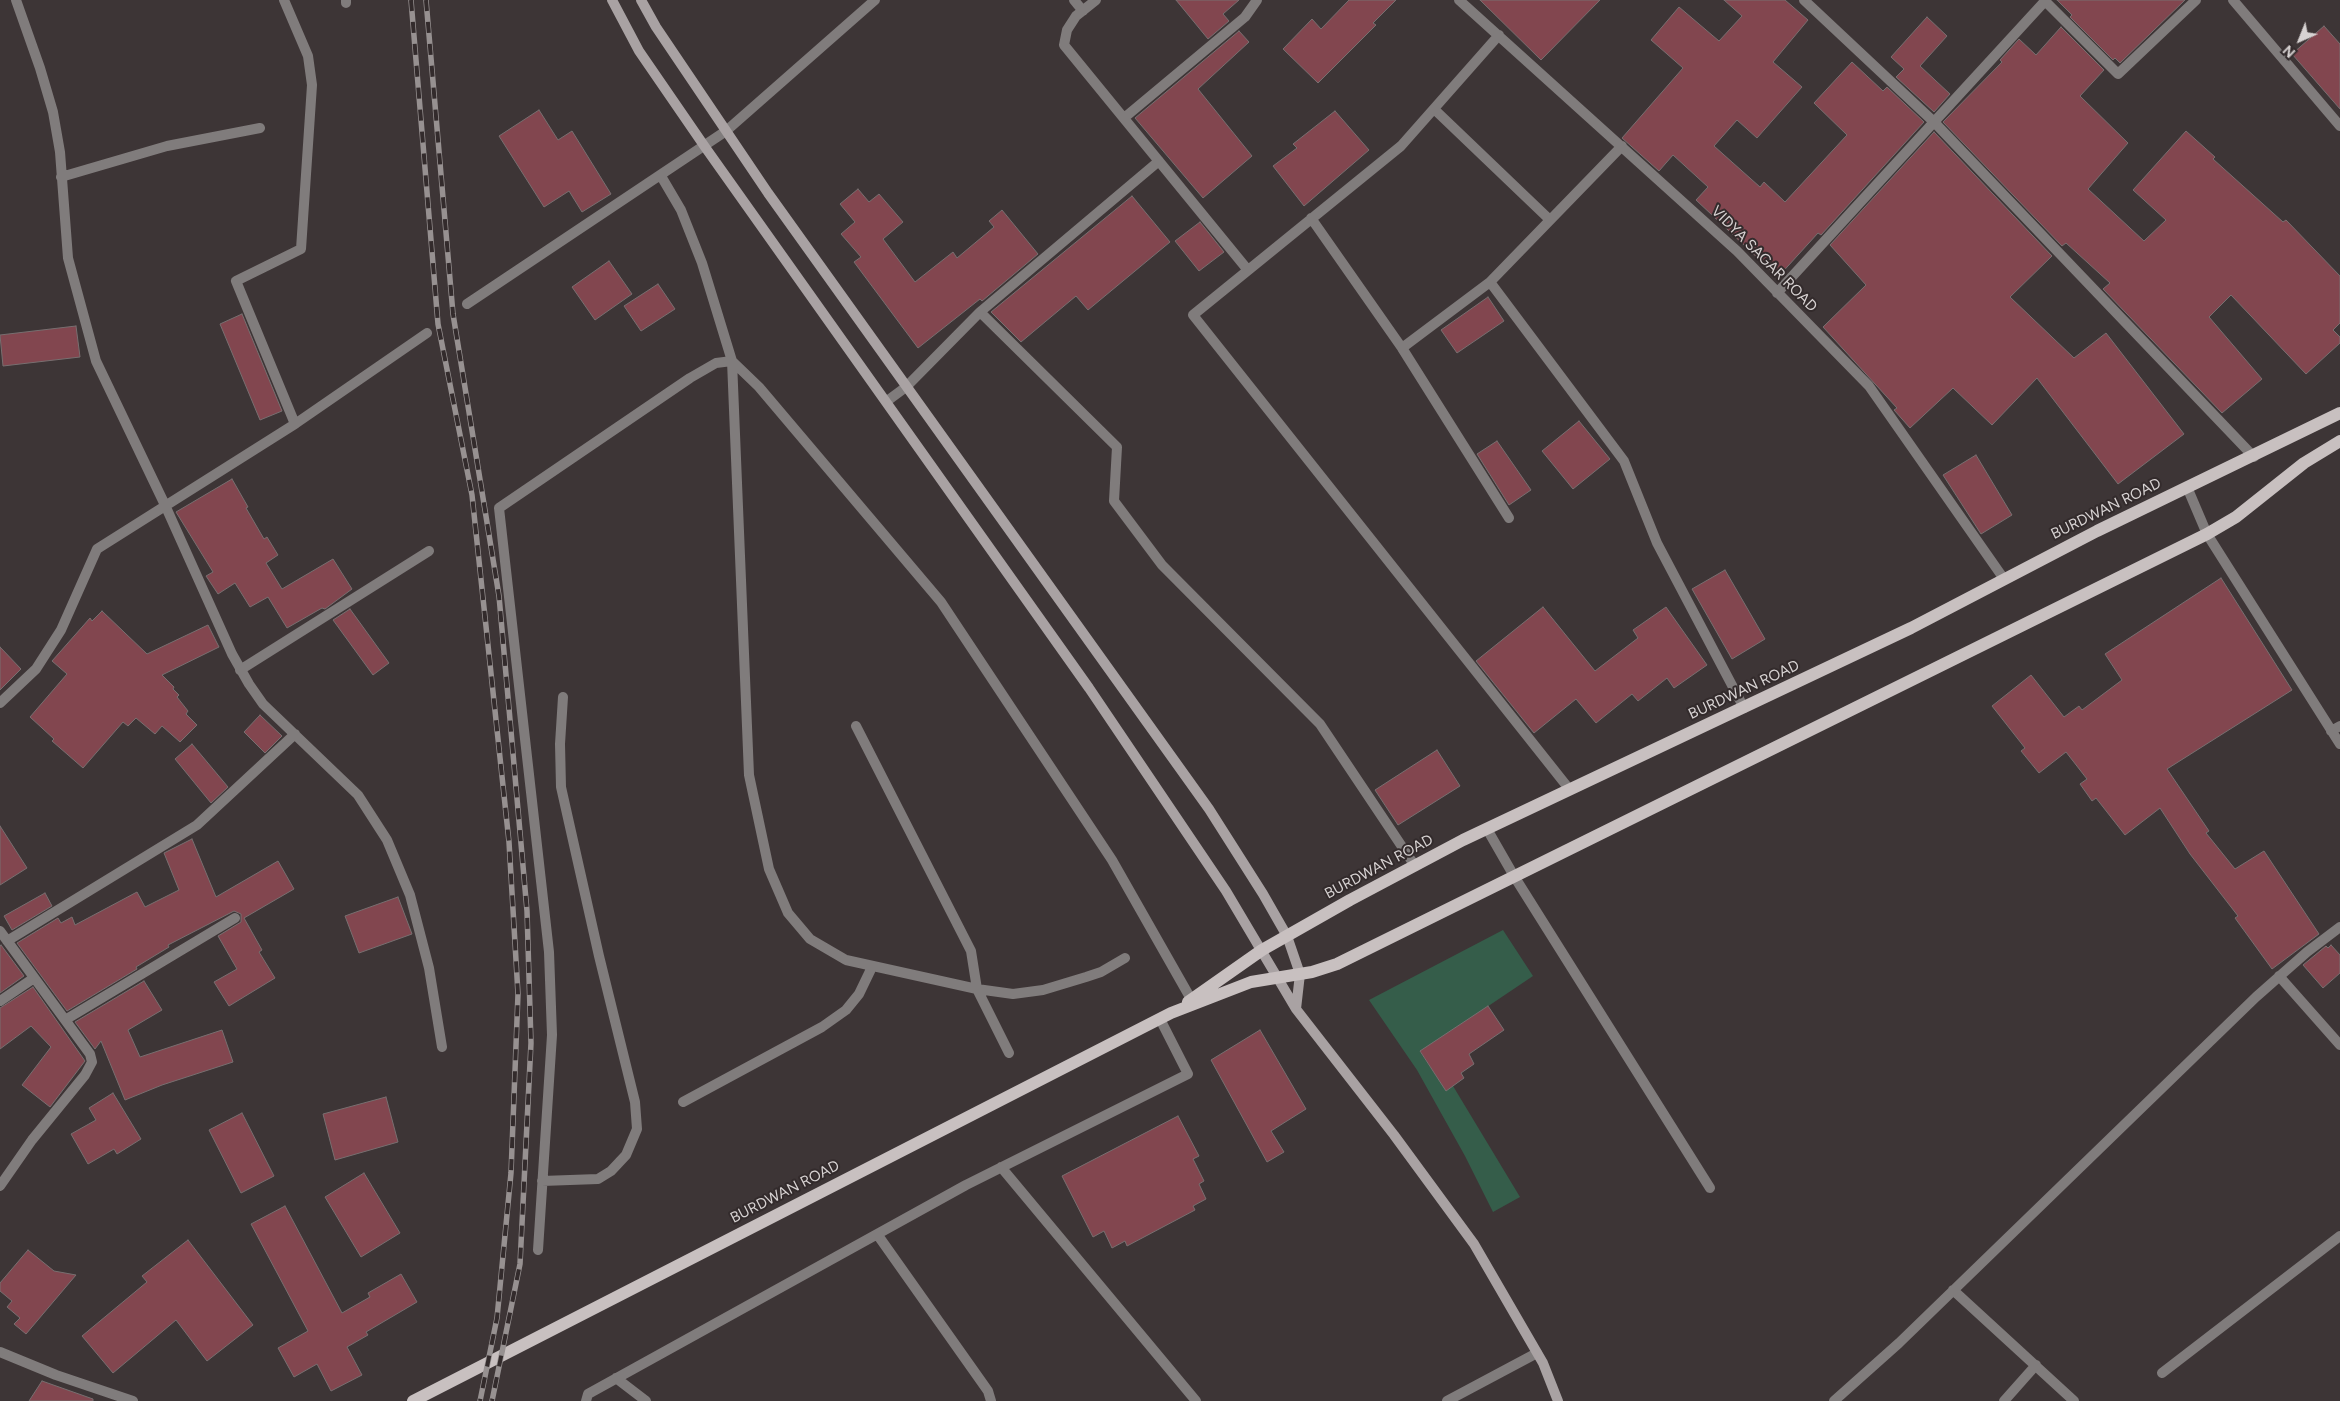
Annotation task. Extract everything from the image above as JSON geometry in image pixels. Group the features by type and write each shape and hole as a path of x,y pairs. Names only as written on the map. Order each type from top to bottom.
{"main road":[{"name":"BURDWAN ROAD","path":"1166,1016 1262,950 1415,866 1487,829 1911,628 2187,487 2254,457 2340,413"},
{"name":"BURDWAN ROAD","path":"413,1401 1166,1016 1251,982 1279,979 1337,964 2207,534 2236,517 2304,463 2340,441"}],"street":[{"path":"16,0 53,112 60,152 68,258 96,361 165,505 240,670 263,704 358,794 387,840 410,895 429,968 442,1047"},
{"path":"284,0 308,56 312,86 301,248 236,281 295,424"},
{"path":"612,0 639,51 705,147 1089,688 1226,891 1296,1009 1388,1127 1474,1244 1537,1353 1558,1401"},
{"path":"641,0 656,27 726,131 906,387 1209,809 1263,894 1287,936 1300,974 1296,1009"},
{"path":"467,304 705,147 726,131 875,0"},
{"path":"1074,0 1083,11"},
{"path":"1096,0 1083,11 1067,30 1064,45 1247,269"},
{"name":"VIDYA SAGAR ROAD","path":"1458,0 1737,251 1869,386 2004,579"},
{"path":"1804,0 1934,122 2254,457"},
{"path":"1777,292 2045,0 2118,74 2196,0"},
{"path":"2233,0 2340,126"},
{"path":"1124,118 1245,17 1251,2"},
{"path":"1499,35 1401,146 1193,314 1570,790"},
{"path":"1434,109 1550,220"},
{"path":"61,177 167,146 260,128"},
{"path":"1402,348 1490,282 1622,146"},
{"path":"887,402 906,387 980,312 1159,162"},
{"path":"661,176 681,210 702,263 732,361 749,774 769,869 788,914 810,939 846,960 977,989 1013,994 1044,990 1101,972 1125,958"},
{"path":"1311,218 1402,348 1509,518"},
{"path":"1490,282 1624,461 1657,543 1744,708"},
{"path":"980,312 1117,447 1114,501 1162,565 1320,724 1415,866"},
{"path":"0,703 36,669 61,630 96,549 295,424 427,333"},
{"path":"732,361 759,387 940,602 1112,860 1191,999"},
{"path":"538,1250 552,1035 549,952 499,508 690,378 716,363 732,361"},
{"path":"2187,487 2207,534 2336,729 2340,744"},
{"path":"240,670 428,551"},
{"path":"542,1181 598,1179 611,1171 626,1155 637,1129 635,1102 599,956 561,787 560,744 563,697"},
{"path":"856,726 971,950 977,989 1008,1053"},
{"path":"7,941 197,825 294,734"},
{"path":"1487,829 1514,876 1710,1188"},
{"path":"65,1020 235,918"},
{"path":"1834,1401 1899,1343 2279,976 2340,927"},
{"path":"0,931 90,1054 92,1062 85,1075 32,1140 0,1186"},
{"path":"683,1102 822,1027 846,1010 858,994 872,966"},
{"path":"2279,976 2340,1045"},
{"path":"0,1001 34,978"},
{"path":"586,1401 588,1394 877,1234 1001,1167 1188,1074 1166,1016"},
{"path":"1001,1167 1196,1401"},
{"path":"877,1234 988,1392 991,1401"},
{"path":"2162,1373 2340,1236"},
{"path":"1953,1290 2074,1401"},
{"path":"0,1352 56,1375 133,1401"},
{"path":"1447,1401 1537,1353"},
{"path":"2004,1401 2036,1365"},
{"path":"616,1378 646,1401"}],"green space":[{"path":"1503,930 1533,976 1420,1052 1446,1090 1453,1086 1520,1197 1493,1212 1465,1156 1417,1070 1369,1000"}],"building":[{"path":"1176,0 1239,0 1223,14 1229,21 1208,39"},
{"path":"1349,0 1396,0 1373,23 1376,25 1318,83 1283,49 1312,19 1321,29"},
{"path":"1480,0 1600,0 1541,60"},
{"path":"1724,0 1785,0 1808,20 1773,62 1802,87 1757,138 1737,120 1714,146 1760,187 1764,182 1785,202 1847,135 1814,103 1852,62 1883,91 1887,87 1924,122 1821,235 1818,233 1778,277 1696,200 1708,187 1673,155 1659,171 1622,138 1683,68 1651,40 1679,7 1719,41 1742,16"},
{"path":"2057,0 2185,0 2120,63 2115,58 2113,60 2070,17 2072,15"},
{"path":"1927,17 1947,36 1920,66 1950,94 1934,112 1896,77 1904,69 1891,57"},
{"path":"2324,26 2340,44 2340,109 2292,54"},
{"path":"2061,27 2104,70 2080,96 2128,143 2088,189 2144,241 2166,220 2133,190 2186,131 2215,157 2213,159 2283,222 2286,220 2340,276 2340,323 2333,330 2340,337 2340,343 2306,374 2231,295 2209,317 2262,379 2222,413 2103,289 2110,283 2066,243 2062,246 1943,122 2002,62 2000,60 2019,39 2036,55"},
{"path":"1239,31 1249,42 1198,89 1252,156 1203,198 1135,118"},
{"path":"539,110 558,140 572,131 611,194 582,212 569,191 544,207 499,136"},
{"path":"1335,111 1369,150 1304,206 1273,166 1297,148 1293,144"},
{"path":"1934,132 2052,256 2010,297 2074,358 2106,333 2184,434 2118,484 2037,378 1992,425 1953,388 1910,428 1894,410 1897,408 1823,327 1866,285 1830,245"},
{"path":"858,189 869,202 879,194 903,222 883,239 915,282 953,252 957,258 994,227 989,221 1002,210 1038,254 982,301 980,299 918,348 854,262 861,257 841,234 855,222 840,204"},
{"path":"1132,196 1170,242 1088,310 1076,296 1021,342 991,312"},
{"path":"1200,222 1224,252 1199,271 1175,241"},
{"path":"609,261 632,294 595,320 572,287"},
{"path":"658,284 675,309 641,331 624,306"},
{"path":"1488,297 1504,321 1457,353 1441,330"},
{"path":"242,314 282,411 260,420 220,324"},
{"path":"76,326 80,357 3,366 0,335"},
{"path":"1579,421 1610,459 1573,489 1542,451"},
{"path":"1497,441 1531,490 1509,505 1477,454"},
{"path":"1976,455 2012,515 1981,534 1943,475"},
{"path":"232,479 264,539 267,537 278,555 266,563 282,589 333,559 352,589 325,609 322,608 287,628 268,597 250,607 235,583 218,594 206,576 213,572 176,512"},
{"path":"1725,570 1765,639 1732,659 1692,589"},
{"path":"2221,578 2292,690 2167,769 2209,831 2206,833 2235,869 2264,851 2319,934 2272,969 2235,918 2238,916 2190,854 2160,808 2125,835 2096,798 2092,801 2080,784 2087,779 2066,752 2039,773 2021,751 2025,748 1992,706 2031,675 2064,717 2079,706 2082,710 2122,680 2105,654"},
{"path":"1543,607 1595,671 1638,638 1633,630 1666,607 1707,665 1674,688 1667,678 1638,701 1632,694 1596,723 1576,699 1534,733 1476,661"},
{"path":"350,609 389,663 373,675 333,620"},
{"path":"102,611 147,654 208,625 219,647 162,675 174,687 173,689 179,695 177,697 188,711 186,714 197,725 180,742 162,726 155,734 136,718 128,726 123,722 83,768 52,741 54,739 30,717 67,674 52,661 90,618 92,621"},
{"path":"0,647 21,669 0,690"},
{"path":"260,715 282,736 265,753 244,732"},
{"path":"192,744 228,787 211,803 175,759"},
{"path":"1437,750 1460,786 1398,825 1375,790"},
{"path":"0,826 27,868 0,885"},
{"path":"192,839 216,897 278,861 294,889 244,918 262,950 259,952 275,978 229,1006 214,982 237,969 218,936 241,922 241,914 234,911 168,945 169,947 136,967 137,969 67,1011 17,943 58,918 61,923 72,917 75,925 137,892 145,907 179,890 164,853"},
{"path":"45,893 52,906 12,930 4,916"},
{"path":"398,897 412,934 359,953 345,916"},
{"path":"2331,945 2340,955 2340,973 2323,988 2303,965 2326,946 2328,948"},
{"path":"0,946 24,976 0,993"},
{"path":"144,981 162,1010 128,1030 140,1057 222,1030 233,1062 162,1085 125,1100 101,1041 95,1049 75,1022"},
{"path":"33,987 85,1061 50,1107 22,1085 51,1047 31,1026 0,1049 0,1008"},
{"path":"1488,1006 1504,1030 1469,1054 1474,1064 1461,1073 1464,1078 1446,1091 1420,1051"},
{"path":"1260,1030 1306,1109 1271,1131 1284,1152 1267,1162 1211,1060"},
{"path":"113,1093 141,1139 117,1154 114,1149 88,1164 71,1134 96,1120 89,1108"},
{"path":"386,1097 398,1142 335,1160 323,1114"},
{"path":"242,1113 274,1176 241,1193 209,1130"},
{"path":"1178,1116 1199,1156 1193,1159 1204,1181 1199,1184 1206,1199 1193,1206 1195,1210 1127,1246 1125,1241 1112,1248 1104,1231 1093,1237 1062,1176"},
{"path":"364,1173 400,1233 361,1257 325,1197"},
{"path":"285,1206 342,1313 370,1297 368,1293 401,1274 417,1302 366,1332 368,1335 347,1347 362,1375 331,1391 317,1364 294,1377 278,1348 308,1331 251,1224"},
{"path":"188,1240 253,1325 207,1361 176,1320 113,1373 82,1336 147,1282 142,1276"},
{"path":"28,1250 54,1271 76,1275 26,1334 14,1324 20,1318 7,1307 12,1301 0,1291 0,1283"},
{"path":"42,1381 93,1399 93,1401 29,1401"}],"railway":[{"path":"411,0 438,324 472,495 509,842 518,994 511,1173 497,1318 480,1401"},
{"path":"426,0 453,314 499,596 527,911 531,1043 520,1264 492,1401"}]}
